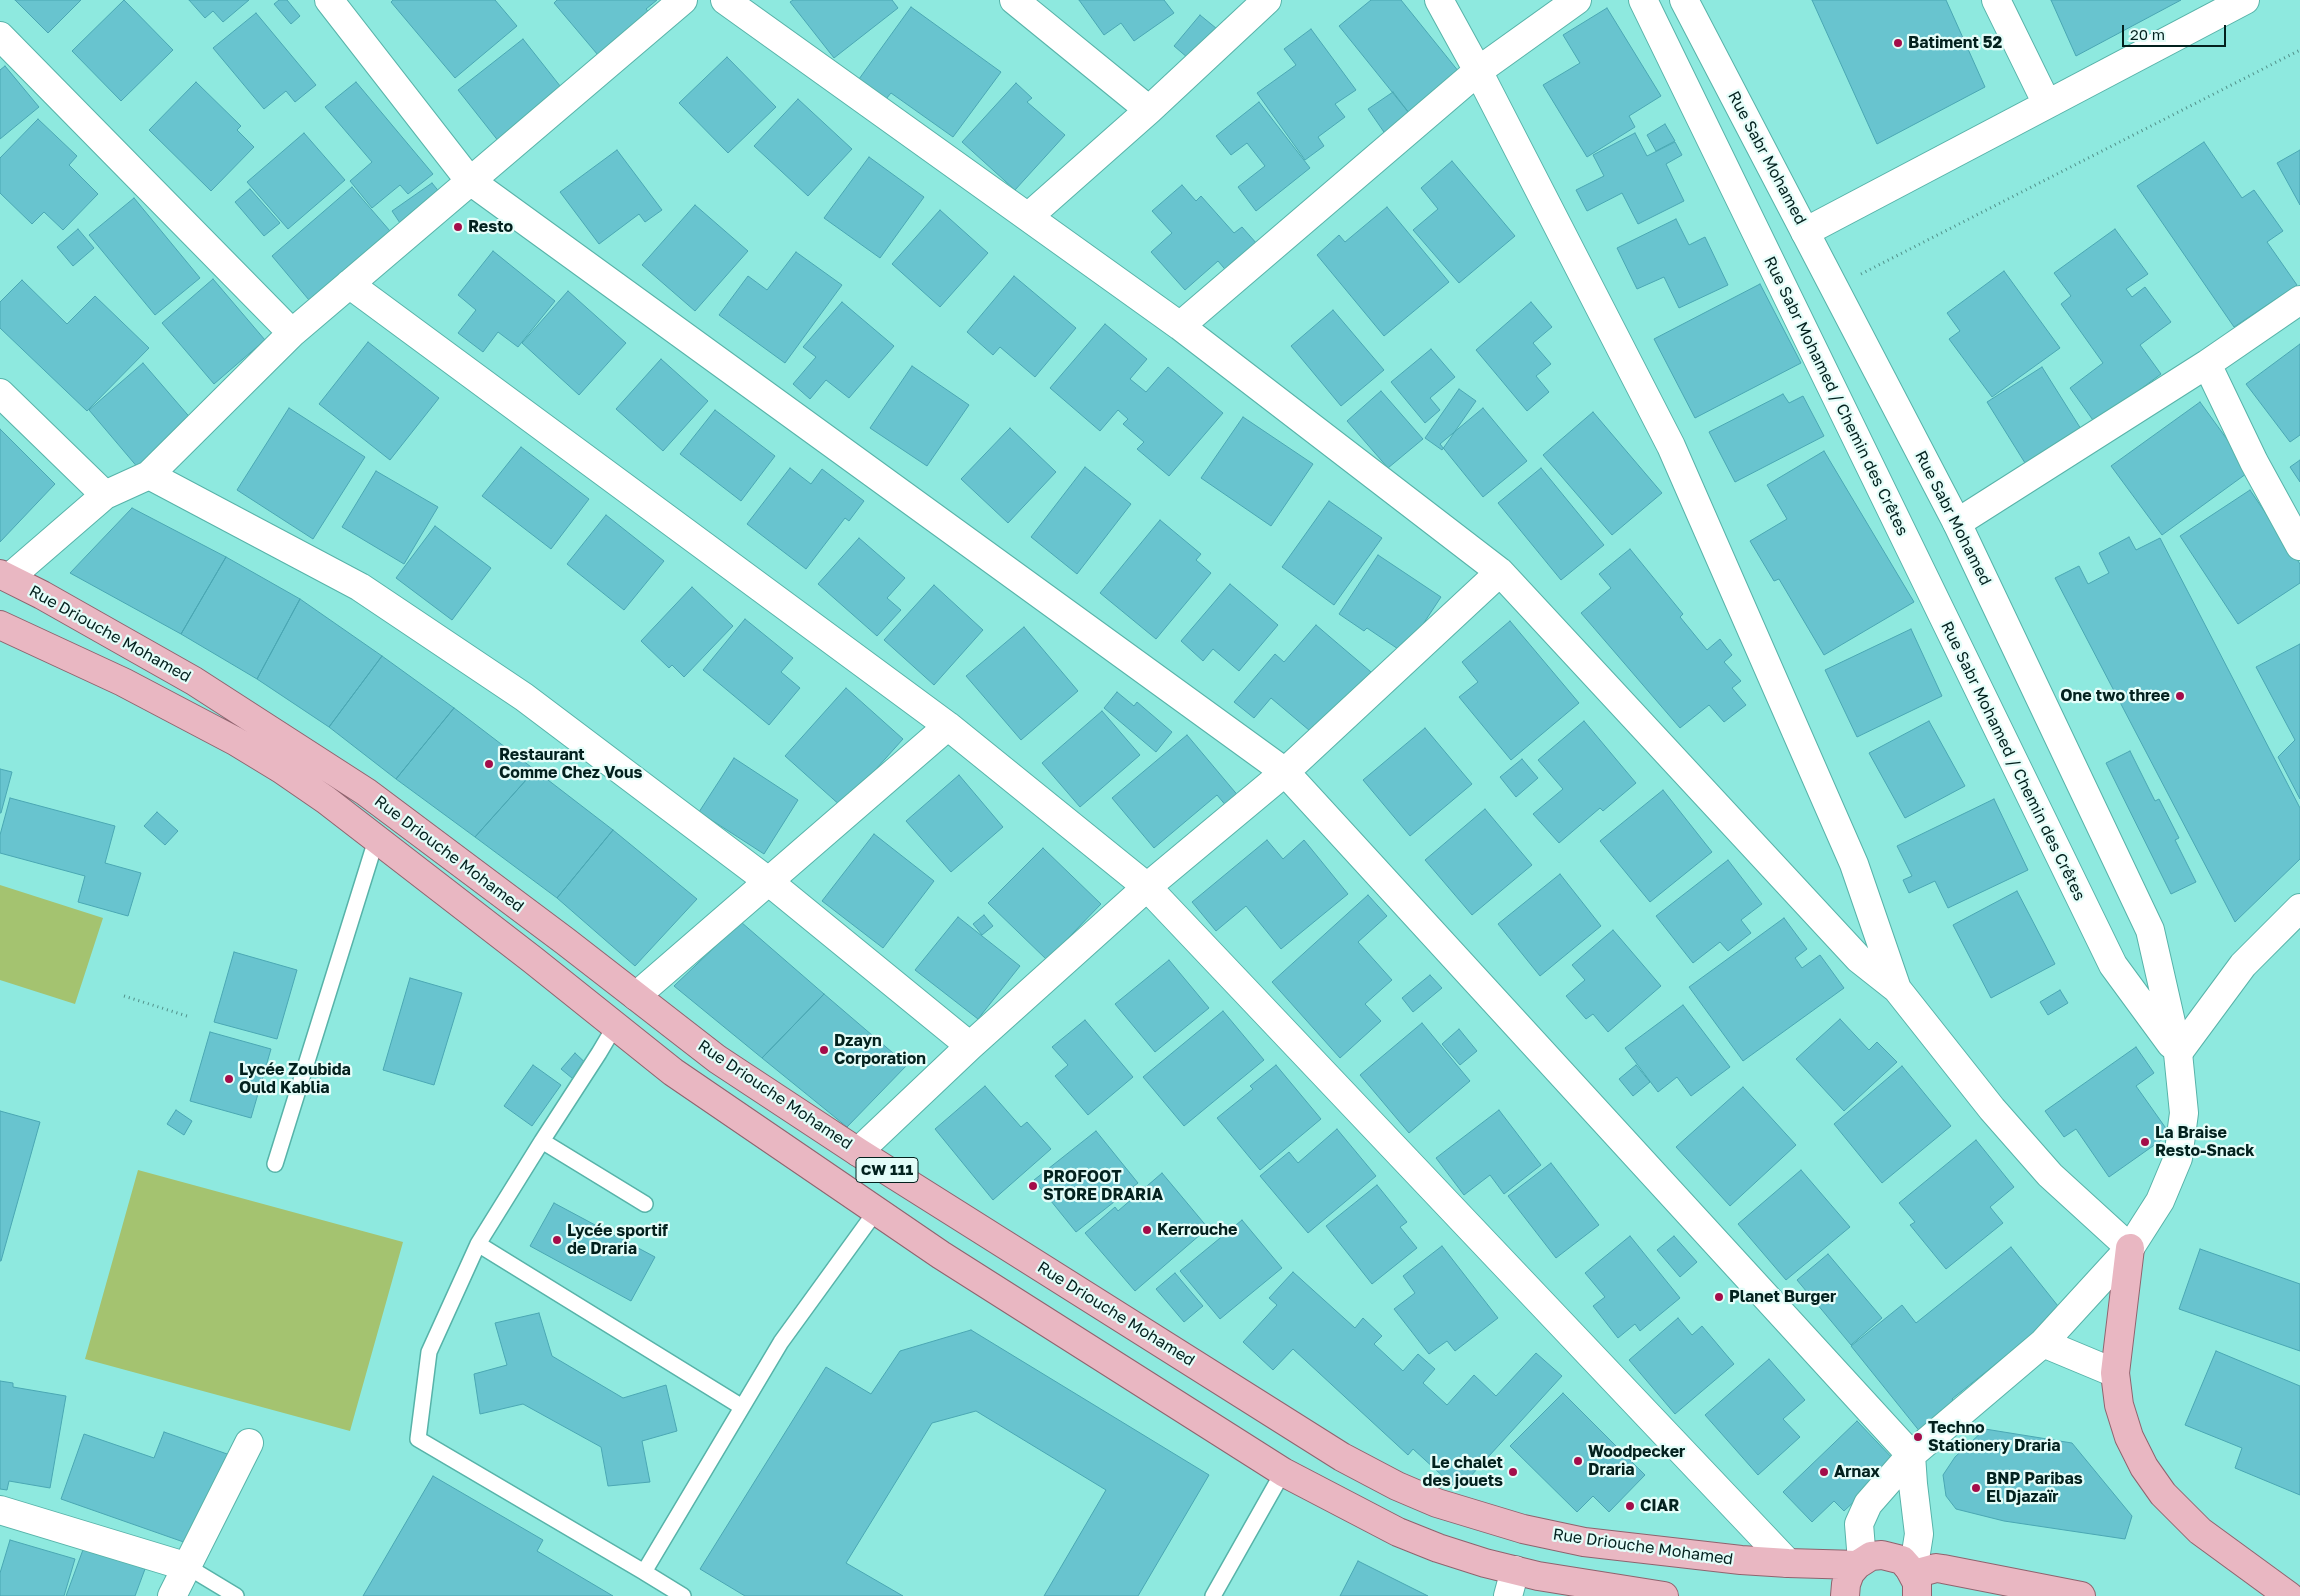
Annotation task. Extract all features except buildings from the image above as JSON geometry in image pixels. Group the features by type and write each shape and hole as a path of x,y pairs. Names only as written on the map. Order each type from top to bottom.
{"main road":[{"name":"Rue Driouche Mohamed","path":"4,576 194,681 366,792 717,1059 858,1152 1172,1348 1305,1435 1397,1486 1437,1503 1471,1514 1523,1529 1584,1542 1703,1557 1788,1564 1860,1563 1882,1555 1902,1560 1914,1579"},
{"name":"Rue Driouche Mohamed","path":"0,625 122,682 235,741 326,800 533,960 673,1072 941,1255 1284,1472 1398,1532 1438,1548 1485,1563 1515,1570 1664,1596"},
{"path":"2130,1248 2115,1373 2119,1405 2129,1437 2144,1467 2164,1494 2200,1532 2289,1596"},
{"path":"1846,1596 1846,1584 1850,1573 1860,1563"},
{"path":"1914,1579 1936,1568 2082,1596"}],"street":[{"path":"329,0 469,180 1285,772 1911,1454 1912,1484 1919,1534 1914,1579"},
{"path":"4,576 105,495 149,475 292,333 469,180 683,0"},
{"path":"725,0 1180,326 1500,572 1859,959 1897,989 1992,1109 2050,1175 2130,1248"},
{"path":"1014,0 1149,110"},
{"path":"1028,217 1149,110 1267,0"},
{"path":"1439,0 1671,446 1854,864 1897,989"},
{"path":"1180,326 1478,72 1577,0"},
{"name":"Rue Sabr Mohamed / Chemin des Crêtes","path":"1642,0 2113,965 2178,1054"},
{"name":"Rue Sabr Mohamed","path":"1684,0 1957,523 2150,930 2178,1054"},
{"path":"1996,0 2047,104"},
{"path":"1805,232 2241,1"},
{"path":"0,36 292,333"},
{"path":"349,284 948,726 1147,888 1788,1564"},
{"path":"1957,523 2207,364 2300,300"},
{"path":"2207,364 2254,462 2300,546"},
{"path":"0,393 105,495"},
{"path":"149,475 360,587 524,697 768,881 970,1046"},
{"path":"858,1152 970,1046 1147,888 1285,772 1500,572"},
{"path":"636,996 948,726"},
{"path":"1860,1563 1858,1524 1868,1504 1911,1454 2043,1344 2130,1248 2160,1201 2178,1158 2184,1114 2178,1054 2243,965 2300,908"},
{"path":"2043,1344 2115,1373"},
{"path":"172,1596 249,1443"},
{"path":"0,1510 188,1567"},
{"path":"1508,1596 1515,1570"}],"lane":[{"path":"275,1164 376,840"},
{"path":"615,1026 478,1244 430,1352 418,1439 683,1596"},
{"path":"542,1140 644,1204"},
{"path":"644,1572 781,1342 876,1211"},
{"path":"478,1244 742,1407"},
{"path":"1213,1596 1284,1472"},
{"path":"188,1567 236,1596"}],"path":[{"path":"1834,288 2300,50"},
{"path":"124,996 190,1017"}],"green space":[{"path":"0,885 103,918 75,1004 0,980"},
{"path":"138,1170 403,1242 350,1431 85,1359"}],"place":[{"name":"Batiment 52","path":"1898,43"},
{"name":"Resto","path":"458,227"},
{"name":"One two three","path":"2180,696"},
{"name":"Restaurant Comme Chez Vous","path":"489,764"},
{"name":"Dzayn Corporation","path":"824,1050"},
{"name":"Lycée Zoubida Ould Kablia","path":"229,1079"},
{"name":"La Braise Resto-Snack","path":"2145,1142"},
{"name":"PROFOOT STORE DRARIA","path":"1033,1186"},
{"name":"Kerrouche","path":"1147,1230"},
{"name":"Lycée sportif de Draria","path":"557,1240"},
{"name":"Planet Burger","path":"1719,1297"},
{"name":"Techno Stationery Draria","path":"1918,1437"},
{"name":"Woodpecker Draria","path":"1578,1461"},
{"name":"Le chalet des jouets","path":"1513,1472"},
{"name":"Arnax","path":"1824,1472"},
{"name":"BNP Paribas El Djazaïr","path":"1976,1488"},
{"name":"CIAR","path":"1630,1506"}]}
